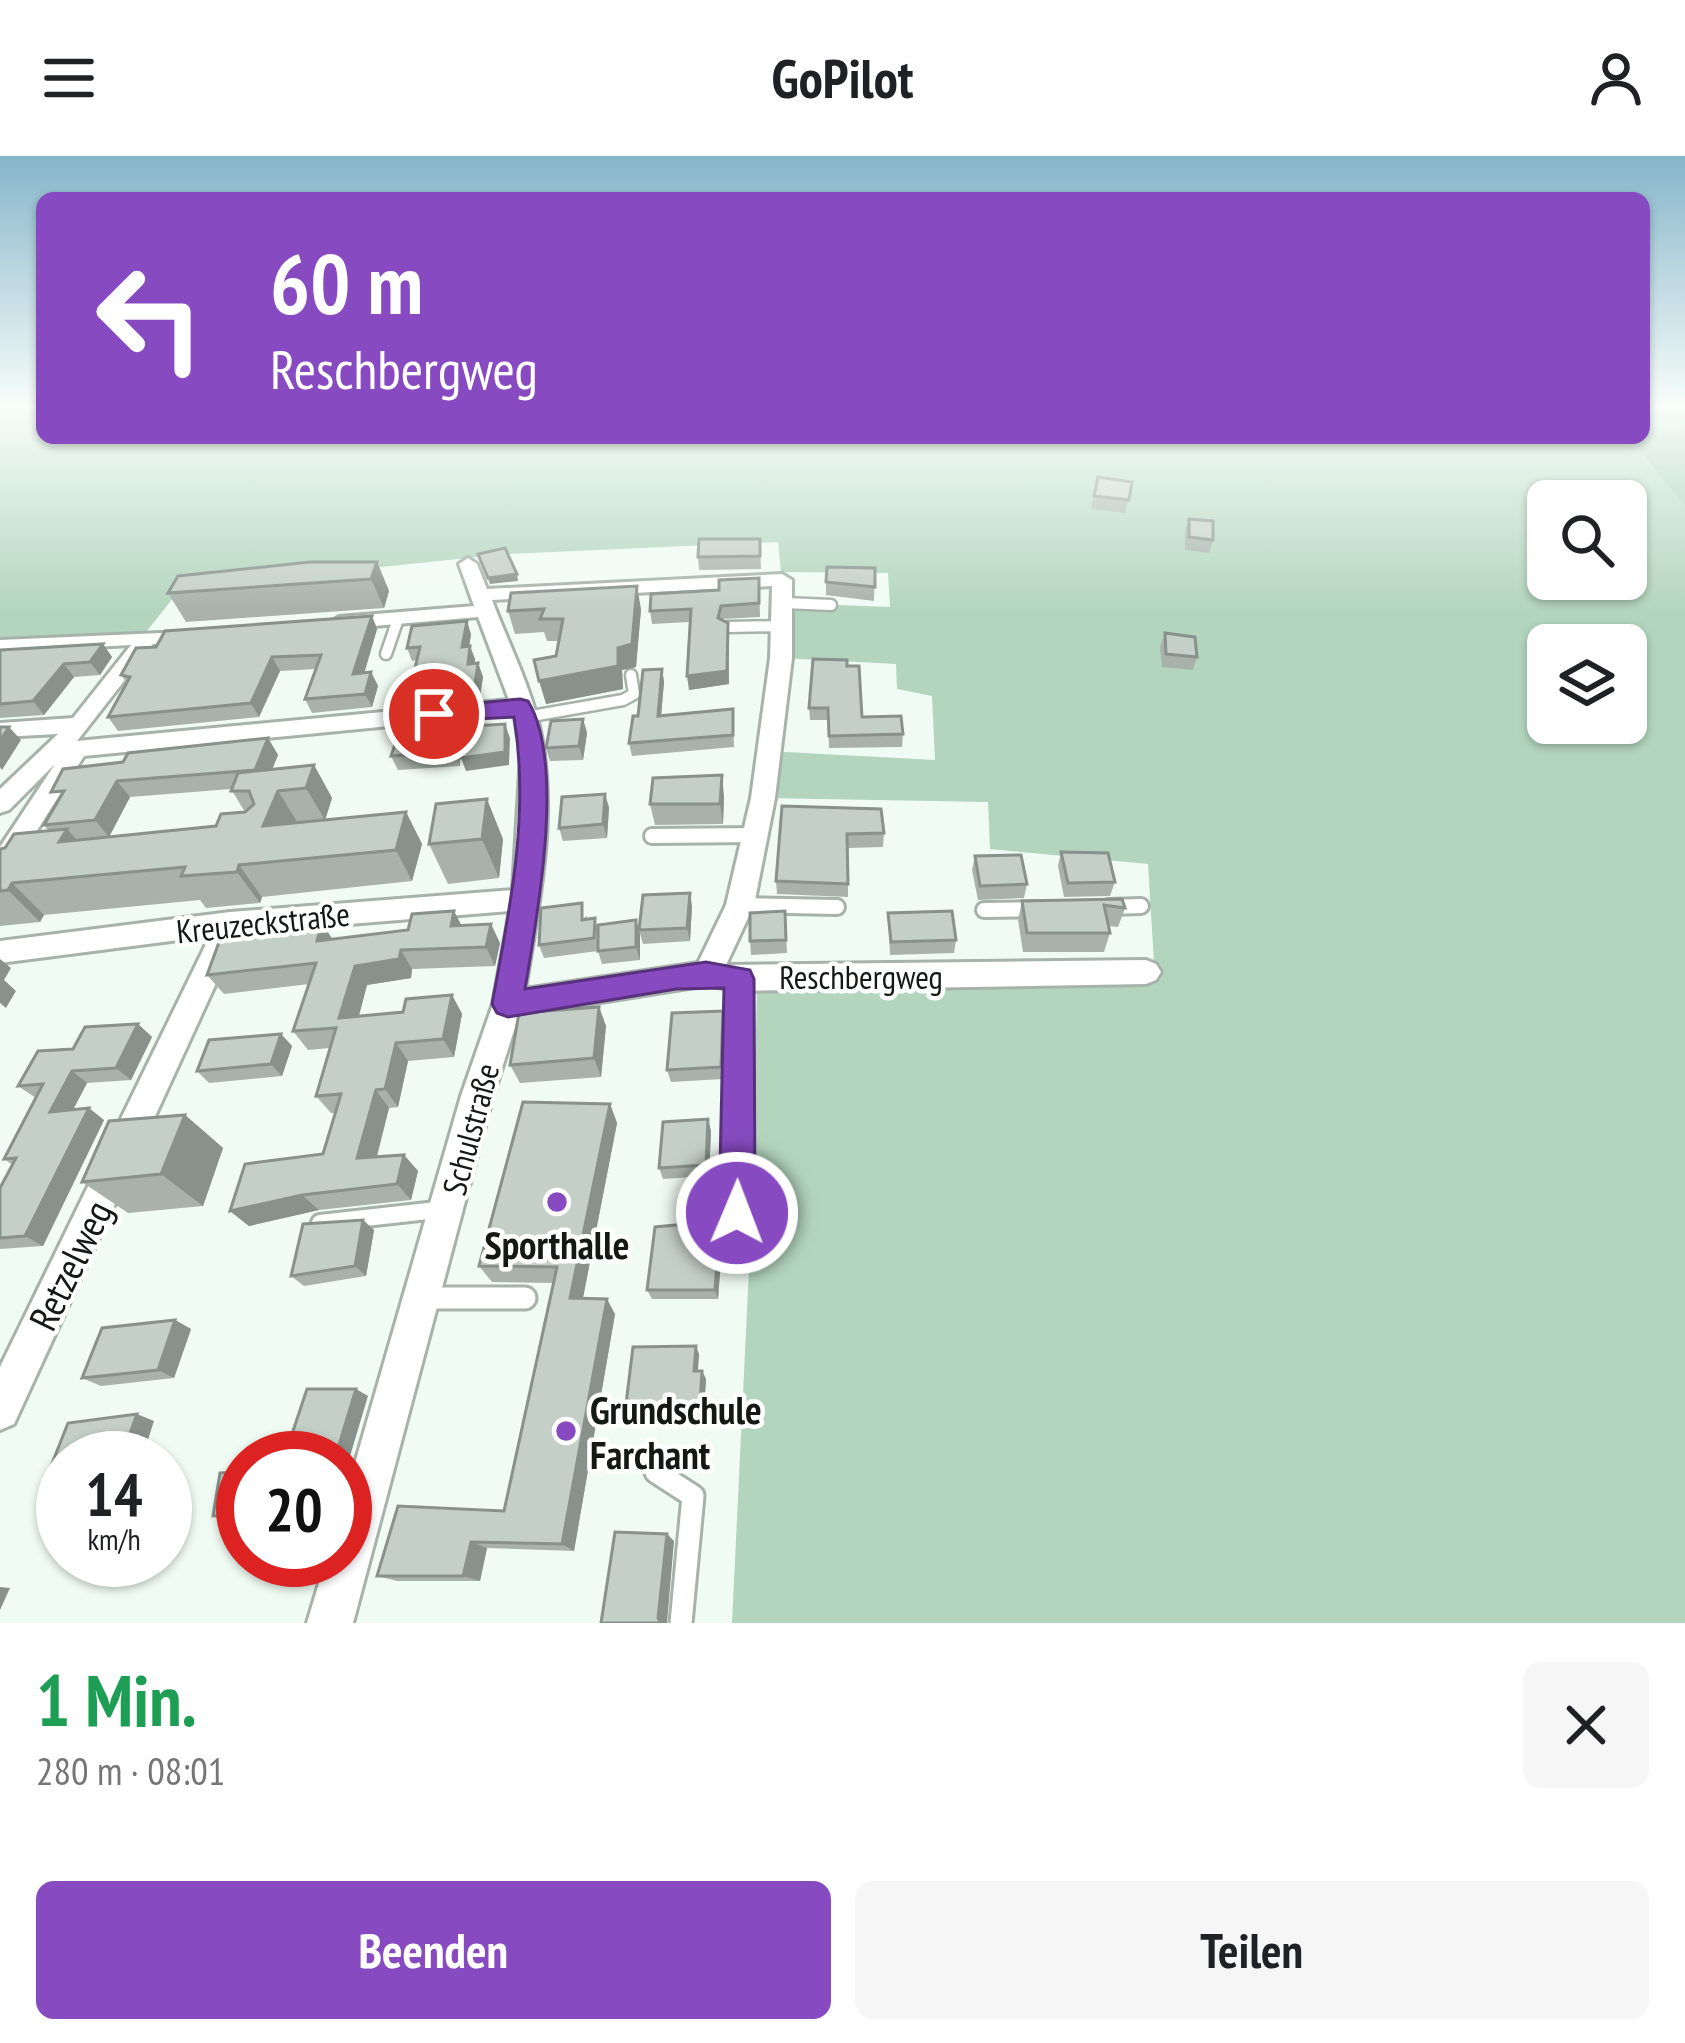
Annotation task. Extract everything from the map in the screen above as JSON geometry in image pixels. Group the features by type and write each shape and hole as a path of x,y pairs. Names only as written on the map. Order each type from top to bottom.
{"street":[{"name":"Schulstraße","path":"330,1623 477,1096 508,1004 526,898 533,790 523,711 468,564"},
{"path":"315,625 398,619 483,603 784,603 756,835 740,905 706,974"},
{"path":"0,646 230,632"},
{"path":"0,804 114,698 146,639"},
{"path":"0,730 71,742 523,711"},
{"path":"12,861 71,742"},
{"name":"Kreuzeckstraße","path":"0,952 230,923 526,898"},
{"name":"Retzelweg","path":"0,1410 230,923"},
{"name":"Reschbergweg","path":"508,1004 706,974 739,979 1146,972"}],"lane":[{"path":"728,627 784,603 831,605"},
{"path":"386,654 398,619"},
{"path":"523,711 622,700 634,694 631,675"},
{"path":"652,836 756,835"},
{"path":"740,905 838,908"},
{"path":"1096,907 1141,906"},
{"path":"984,910 1052,908"},
{"path":"737,1213 739,979"},
{"path":"320,1222 448,1209"},
{"path":"424,1298 525,1298"},
{"path":"656,1472 693,1496 681,1623"}],"green space":[{"path":"0,475 1660,475 1685,507 1685,1623 732,1623 752,1206 757,986 1155,979 1148,864 990,849 988,802 763,798 767,751 935,760 932,696 897,689 896,664 781,658 785,603 890,607 888,573 781,572 778,542 506,554 181,588 143,636 0,645"},
{"path":"1660,475 1685,475 1685,507"}],"building":[{"path":"1098,477 1132,482 1129,500 1094,496"},
{"path":"1189,519 1213,521 1213,540 1189,537"},
{"path":"699,539 760,539 760,556 698,557"},
{"path":"505,548 517,574 488,578 478,554"},
{"path":"310,562 377,562 371,579 168,593 178,576"},
{"path":"827,567 875,568 875,587 826,582"},
{"path":"759,578 759,603 721,606 718,618 728,623 727,671 687,676 691,609 650,611 651,594 719,590 719,580"},
{"path":"637,586 632,644 618,648 618,666 539,681 534,660 556,656 563,619 540,619 544,609 508,611 511,593"},
{"path":"372,616 353,674 371,672 365,694 305,699 321,655 272,657 251,703 108,717 130,677 121,675 136,648 156,647 165,631"},
{"path":"467,621 462,647 470,646 468,664 478,663 475,683 410,689 420,647 407,648 412,626"},
{"path":"1165,633 1195,637 1197,657 1166,654"},
{"path":"103,644 90,662 64,664 33,701 0,704 0,650"},
{"path":"813,659 847,660 847,666 859,666 862,717 901,716 903,734 829,736 828,708 809,708"},
{"path":"662,669 658,716 733,709 733,735 629,743 633,716 638,716 643,670"},
{"path":"583,719 579,746 546,748 551,721"},
{"path":"505,724 505,752 461,758 465,734 473,734 473,726"},
{"path":"423,731 421,737 454,735 455,752 391,756 399,733"},
{"path":"268,738 255,770 117,781 95,820 44,825 64,791 51,792 63,769 123,762 128,753"},
{"path":"314,765 306,788 278,791 263,826 406,812 396,850 239,865 237,872 181,876 185,867 12,883 8,890 0,891 0,849 14,834 67,829 59,842 216,826 221,814 245,812 254,804 249,791 231,791 238,773"},
{"path":"722,775 720,804 650,804 653,778"},
{"path":"605,794 603,824 559,828 562,797"},
{"path":"487,799 482,839 429,844 436,804"},
{"path":"782,806 881,809 884,833 847,834 848,884 776,881"},
{"path":"1061,852 1108,853 1115,882 1068,883"},
{"path":"1021,855 1027,884 980,886 975,856"},
{"path":"690,893 687,928 639,930 643,895"},
{"path":"1122,899 1125,908 1104,905 1110,933 1027,933 1022,901"},
{"path":"582,903 582,920 595,918 594,938 539,945 541,908"},
{"path":"454,911 451,926 491,924 486,947 401,950 399,959 355,966 339,1018 403,1012 406,999 452,995 443,1039 396,1043 385,1089 376,1090 357,1158 404,1155 397,1184 302,1195 230,1211 245,1164 323,1154 341,1094 316,1096 336,1028 293,1031 316,963 207,975 222,934 322,923 317,941 408,930 412,914"},
{"path":"785,911 786,940 750,941 750,913"},
{"path":"952,911 956,940 891,942 888,913"},
{"path":"636,920 636,947 598,951 598,925"},
{"path":"599,1007 594,1058 510,1065 519,1013"},
{"path":"723,1011 721,1067 667,1070 672,1013"},
{"path":"138,1024 116,1068 72,1071 50,1112 89,1108 25,1236 0,1238 0,1188 16,1158 4,1159 43,1084 18,1086 38,1051 73,1049 85,1027"},
{"path":"281,1034 271,1064 197,1071 209,1040"},
{"path":"523,1102 610,1104 570,1298 607,1299 562,1544 471,1542 463,1576 377,1576 398,1506 504,1511 557,1267 479,1266"},
{"path":"185,1115 161,1174 82,1182 109,1121"},
{"path":"708,1119 706,1165 659,1168 663,1122"},
{"path":"363,1220 355,1266 291,1276 303,1224"},
{"path":"720,1221 715,1290 647,1290 655,1227"},
{"path":"175,1320 158,1370 82,1378 102,1328"},
{"path":"696,1346 694,1371 702,1371 699,1418 624,1420 633,1347"},
{"path":"307,1389 356,1389 343,1431 293,1431"},
{"path":"137,1414 131,1431 65,1431 68,1423"},
{"path":"615,1532 667,1534 661,1623 601,1623"}],"place":[{"name":"Sporthalle","path":"557,1202"},
{"name":"Grundschule Farchant","path":"566,1431"}],"route":[{"path":"434,714 520,706 526,717 533,807 526,898 508,1004 645,980 706,974 739,979 737,1213"}]}
